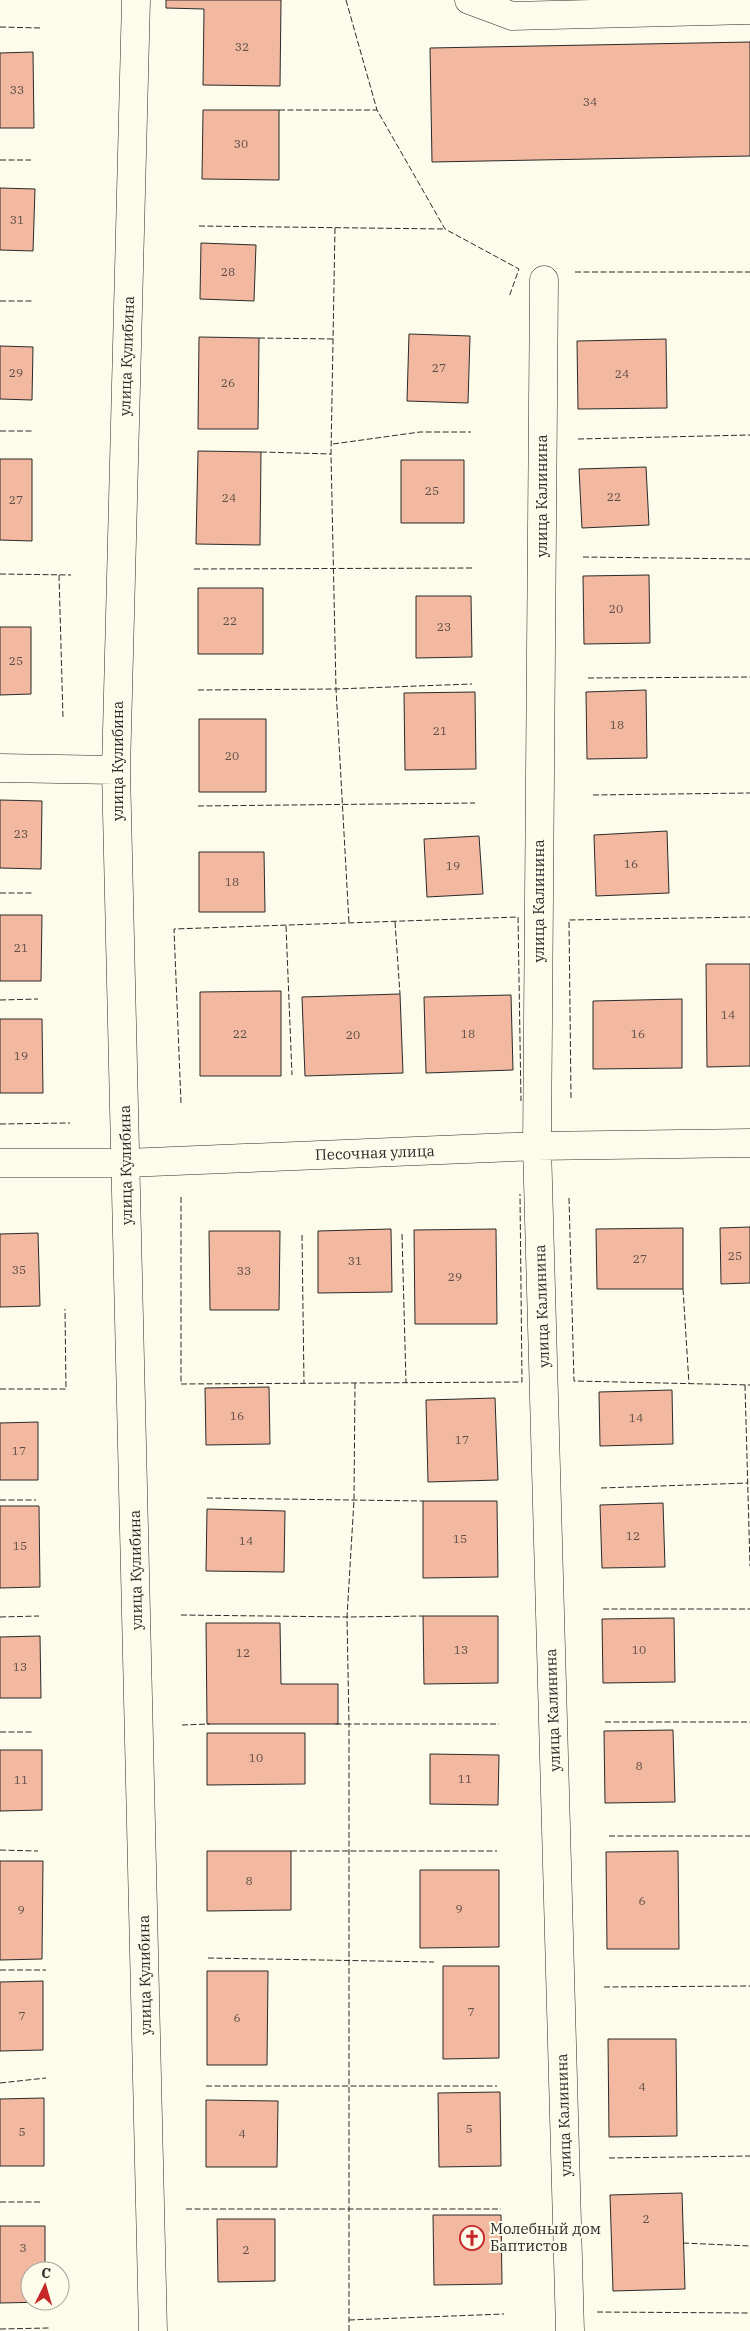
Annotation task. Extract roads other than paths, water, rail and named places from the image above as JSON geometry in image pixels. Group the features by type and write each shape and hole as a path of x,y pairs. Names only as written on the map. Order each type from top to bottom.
{"street":[{"name":"улица Кулибина","path":"136,0 116,770 153,2331"},
{"path":"469,0 512,16 750,10"},
{"name":"улица Калинина","path":"544,280 537,1146 570,2331"},
{"path":"0,768 116,770"},
{"name":"Песочная улица","path":"0,1163 126,1163 537,1146 750,1143"}],"place":[{"name":"Молебный дом Баптистов","path":"472,2238"}]}
